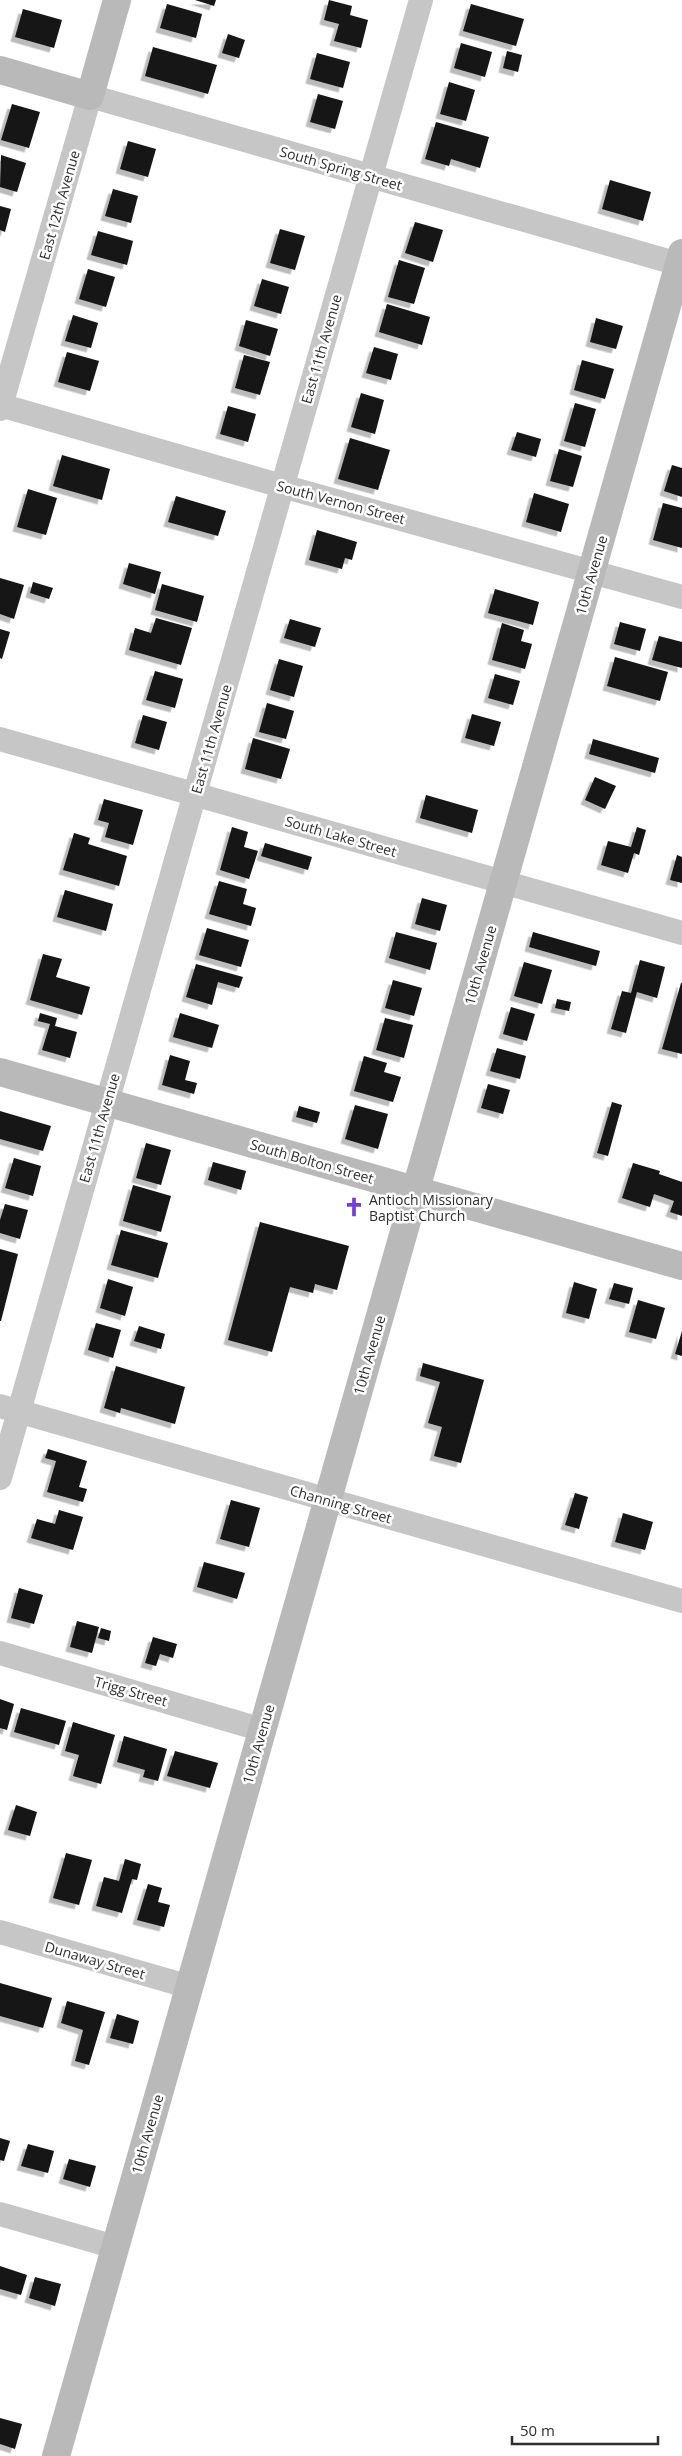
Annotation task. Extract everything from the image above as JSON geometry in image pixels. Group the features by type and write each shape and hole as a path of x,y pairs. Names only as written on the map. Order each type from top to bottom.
{"main road":[{"name":"East 12th Avenue","path":"90,96 117,0"},
{"name":"South Spring Street","path":"0,70 90,96"},
{"name":"10th Avenue","path":"56,2456 681,261"},
{"name":"South Bolton Street","path":"0,1072 682,1266"}],"street":[{"name":"East 11th Avenue","path":"0,1478 10,1409 106,1103 196,794 421,0"},
{"name":"South Spring Street","path":"90,96 681,261"},
{"name":"East 12th Avenue","path":"0,406 90,96"},
{"name":"South Vernon Street","path":"0,406 682,597"},
{"name":"South Lake Street","path":"0,739 682,933"},
{"name":"Channing Street","path":"10,1409 682,1601"},
{"name":"Trigg Street","path":"0,1653 262,1730"},
{"name":"Dunaway Street","path":"0,1932 190,1987"},
{"path":"0,2214 115,2247"}],"building":[{"path":"195,0 216,0 214,6"},
{"path":"329,0 352,6 350,15 368,20 361,48 334,41 339,24 324,20"},
{"path":"167,4 202,14 196,38 160,28"},
{"path":"471,4 524,19 516,46 463,31"},
{"path":"23,9 62,20 54,48 15,37"},
{"path":"228,34 245,40 239,58 222,53"},
{"path":"461,43 492,52 485,77 454,68"},
{"path":"153,47 217,65 208,94 145,76"},
{"path":"507,51 522,55 518,72 503,68"},
{"path":"317,53 350,62 343,88 310,79"},
{"path":"449,82 475,90 466,121 440,114"},
{"path":"318,94 343,101 335,129 310,122"},
{"path":"12,104 40,112 29,148 1,140"},
{"path":"436,122 489,137 480,168 451,159 449,166 425,159"},
{"path":"128,141 156,149 148,177 120,169"},
{"path":"1,155 26,163 17,192 0,187"},
{"path":"610,180 651,192 643,221 602,209"},
{"path":"113,189 138,196 131,223 105,216"},
{"path":"0,206 11,209 5,232 0,230"},
{"path":"415,222 443,230 433,262 405,253"},
{"path":"280,229 305,236 295,270 270,263"},
{"path":"98,231 133,241 127,265 91,255"},
{"path":"399,260 425,268 414,304 388,297"},
{"path":"88,269 115,277 106,307 79,299"},
{"path":"262,279 289,287 281,314 254,306"},
{"path":"387,304 430,317 422,345 379,332"},
{"path":"73,315 98,323 91,348 65,341"},
{"path":"596,318 623,326 616,349 590,342"},
{"path":"246,320 278,329 270,356 239,346"},
{"path":"374,347 398,354 391,380 366,373"},
{"path":"67,352 99,361 90,391 58,382"},
{"path":"244,355 270,362 260,395 235,388"},
{"path":"582,360 614,369 605,399 574,390"},
{"path":"361,393 384,400 375,434 351,427"},
{"path":"575,403 596,409 585,447 564,441"},
{"path":"228,406 256,414 248,442 220,434"},
{"path":"517,432 541,439 536,457 511,450"},
{"path":"350,438 390,450 378,490 338,479"},
{"path":"559,449 582,456 573,487 550,481"},
{"path":"62,455 110,469 102,500 53,486"},
{"path":"672,465 682,468 682,497 664,491"},
{"path":"28,489 57,498 46,535 17,527"},
{"path":"534,493 569,504 561,532 526,522"},
{"path":"176,496 226,511 218,536 168,522"},
{"path":"663,503 682,508 682,548 653,540"},
{"path":"317,530 357,542 352,560 345,558 342,569 309,560"},
{"path":"129,563 161,572 155,594 123,584"},
{"path":"0,578 24,585 14,619 0,614"},
{"path":"33,582 53,588 49,599 30,593"},
{"path":"162,584 204,596 197,622 155,610"},
{"path":"495,589 539,602 533,625 488,613"},
{"path":"156,618 192,628 181,665 129,650 135,628 151,633"},
{"path":"290,619 321,628 315,647 284,638"},
{"path":"620,622 646,629 640,651 614,644"},
{"path":"502,623 524,630 521,641 532,644 525,669 492,660"},
{"path":"0,629 10,632 2,659 0,658"},
{"path":"659,636 682,642 682,668 652,660"},
{"path":"615,657 668,672 660,701 607,686"},
{"path":"279,659 303,666 294,697 270,690"},
{"path":"155,671 183,679 175,708 146,700"},
{"path":"495,674 520,681 513,705 488,698"},
{"path":"267,703 294,711 286,739 259,732"},
{"path":"472,714 501,722 494,746 465,738"},
{"path":"143,715 167,722 159,750 135,743"},
{"path":"253,738 290,749 281,779 245,769"},
{"path":"593,739 659,758 655,773 589,754"},
{"path":"595,777 616,786 605,809 585,800"},
{"path":"426,795 478,810 472,833 420,818"},
{"path":"104,799 143,810 133,845 105,837 109,823 98,820"},
{"path":"232,827 248,832 244,847 258,851 249,879 220,870"},
{"path":"637,827 646,830 639,855 634,853 628,873 601,865 608,841 631,847"},
{"path":"74,833 90,838 88,844 127,856 119,886 63,870"},
{"path":"265,843 312,857 308,870 261,856"},
{"path":"677,855 682,857 682,883 670,880"},
{"path":"219,881 247,889 243,904 256,908 251,926 209,914"},
{"path":"65,890 113,904 106,931 57,917"},
{"path":"422,898 447,905 440,931 415,924"},
{"path":"207,928 249,940 241,967 199,955"},
{"path":"396,932 437,943 430,970 389,958"},
{"path":"533,932 600,951 596,966 529,947"},
{"path":"43,954 62,959 56,977 90,987 82,1015 30,1000"},
{"path":"640,960 665,967 657,998 637,992 626,1033 611,1029 622,991 631,993"},
{"path":"524,962 552,970 542,1004 514,996"},
{"path":"196,964 243,977 239,988 218,982 212,1005 186,997"},
{"path":"393,980 422,988 414,1016 385,1008"},
{"path":"682,983 682,1054 662,1049"},
{"path":"557,999 571,1002 569,1011 555,1008"},
{"path":"511,1007 535,1014 527,1041 503,1034"},
{"path":"40,1013 57,1018 55,1026 77,1032 70,1058 42,1050 50,1024 38,1021"},
{"path":"180,1013 219,1025 212,1048 173,1037"},
{"path":"385,1018 413,1025 404,1058 376,1050"},
{"path":"497,1048 526,1056 520,1079 490,1071"},
{"path":"170,1055 190,1061 185,1080 197,1083 194,1094 162,1085"},
{"path":"364,1056 387,1063 384,1072 401,1077 393,1102 354,1091"},
{"path":"488,1084 510,1090 503,1114 481,1108"},
{"path":"612,1102 622,1105 608,1156 597,1153"},
{"path":"355,1105 388,1114 378,1149 345,1139"},
{"path":"299,1106 320,1112 317,1123 296,1117"},
{"path":"0,1111 51,1126 43,1151 0,1139"},
{"path":"146,1143 171,1150 161,1185 136,1178"},
{"path":"14,1158 41,1166 33,1196 5,1188"},
{"path":"213,1162 246,1171 241,1190 208,1180"},
{"path":"633,1163 660,1171 659,1174 682,1182 682,1216 670,1212 674,1201 654,1194 650,1207 622,1198"},
{"path":"133,1185 171,1196 161,1232 123,1221"},
{"path":"5,1204 28,1210 20,1239 0,1233 0,1220"},
{"path":"260,1222 349,1246 337,1290 315,1284 313,1293 290,1287 272,1352 228,1340"},
{"path":"121,1230 168,1243 158,1278 111,1265"},
{"path":"0,1249 18,1254 1,1321 0,1321"},
{"path":"108,1279 133,1287 125,1316 100,1308"},
{"path":"574,1282 597,1289 589,1319 566,1313"},
{"path":"614,1283 633,1288 629,1304 609,1299"},
{"path":"638,1300 665,1308 656,1339 629,1332"},
{"path":"96,1323 121,1330 113,1358 88,1350"},
{"path":"139,1326 165,1334 161,1349 134,1341"},
{"path":"682,1331 682,1356 675,1354"},
{"path":"423,1363 484,1380 461,1463 434,1456 442,1427 428,1423 440,1382 420,1376"},
{"path":"116,1366 185,1387 175,1424 121,1408 120,1413 104,1408"},
{"path":"48,1449 87,1461 79,1487 87,1489 83,1502 47,1492 56,1461 45,1458"},
{"path":"575,1493 588,1497 579,1529 565,1525"},
{"path":"231,1500 260,1508 249,1547 220,1539"},
{"path":"59,1510 83,1517 73,1550 31,1538 37,1519 55,1524"},
{"path":"623,1513 653,1522 645,1550 615,1542"},
{"path":"204,1562 245,1573 237,1599 197,1587"},
{"path":"19,1588 43,1595 34,1624 11,1618"},
{"path":"77,1621 99,1627 92,1653 70,1647"},
{"path":"101,1628 111,1631 109,1641 98,1638"},
{"path":"153,1637 177,1644 173,1658 160,1654 156,1666 145,1663"},
{"path":"0,1699 14,1704 7,1730 0,1728"},
{"path":"21,1708 66,1721 59,1745 14,1732"},
{"path":"73,1722 115,1735 101,1784 73,1776 79,1755 65,1751"},
{"path":"124,1736 167,1749 158,1781 143,1777 145,1770 117,1762"},
{"path":"175,1751 218,1763 210,1788 167,1776"},
{"path":"16,1805 37,1812 30,1836 8,1830"},
{"path":"66,1853 92,1860 79,1905 53,1898"},
{"path":"125,1859 141,1864 137,1880 132,1879 122,1913 96,1906 104,1877 119,1881"},
{"path":"148,1884 162,1888 158,1902 170,1905 164,1927 137,1920"},
{"path":"0,1983 52,1998 43,2028 0,2016"},
{"path":"67,2001 105,2012 89,2065 75,2061 83,2030 61,2023"},
{"path":"117,2014 139,2021 133,2044 110,2038"},
{"path":"0,2138 10,2141 4,2161 0,2160"},
{"path":"28,2144 54,2151 48,2173 21,2166"},
{"path":"69,2159 96,2166 90,2187 63,2179"},
{"path":"0,2266 27,2275 21,2295 0,2289"},
{"path":"35,2277 61,2284 55,2306 29,2298"},
{"path":"0,2418 22,2424 15,2449 0,2444"}],"place":[{"name":"Antioch Missionary Baptist Church","path":"354,1207"}]}
